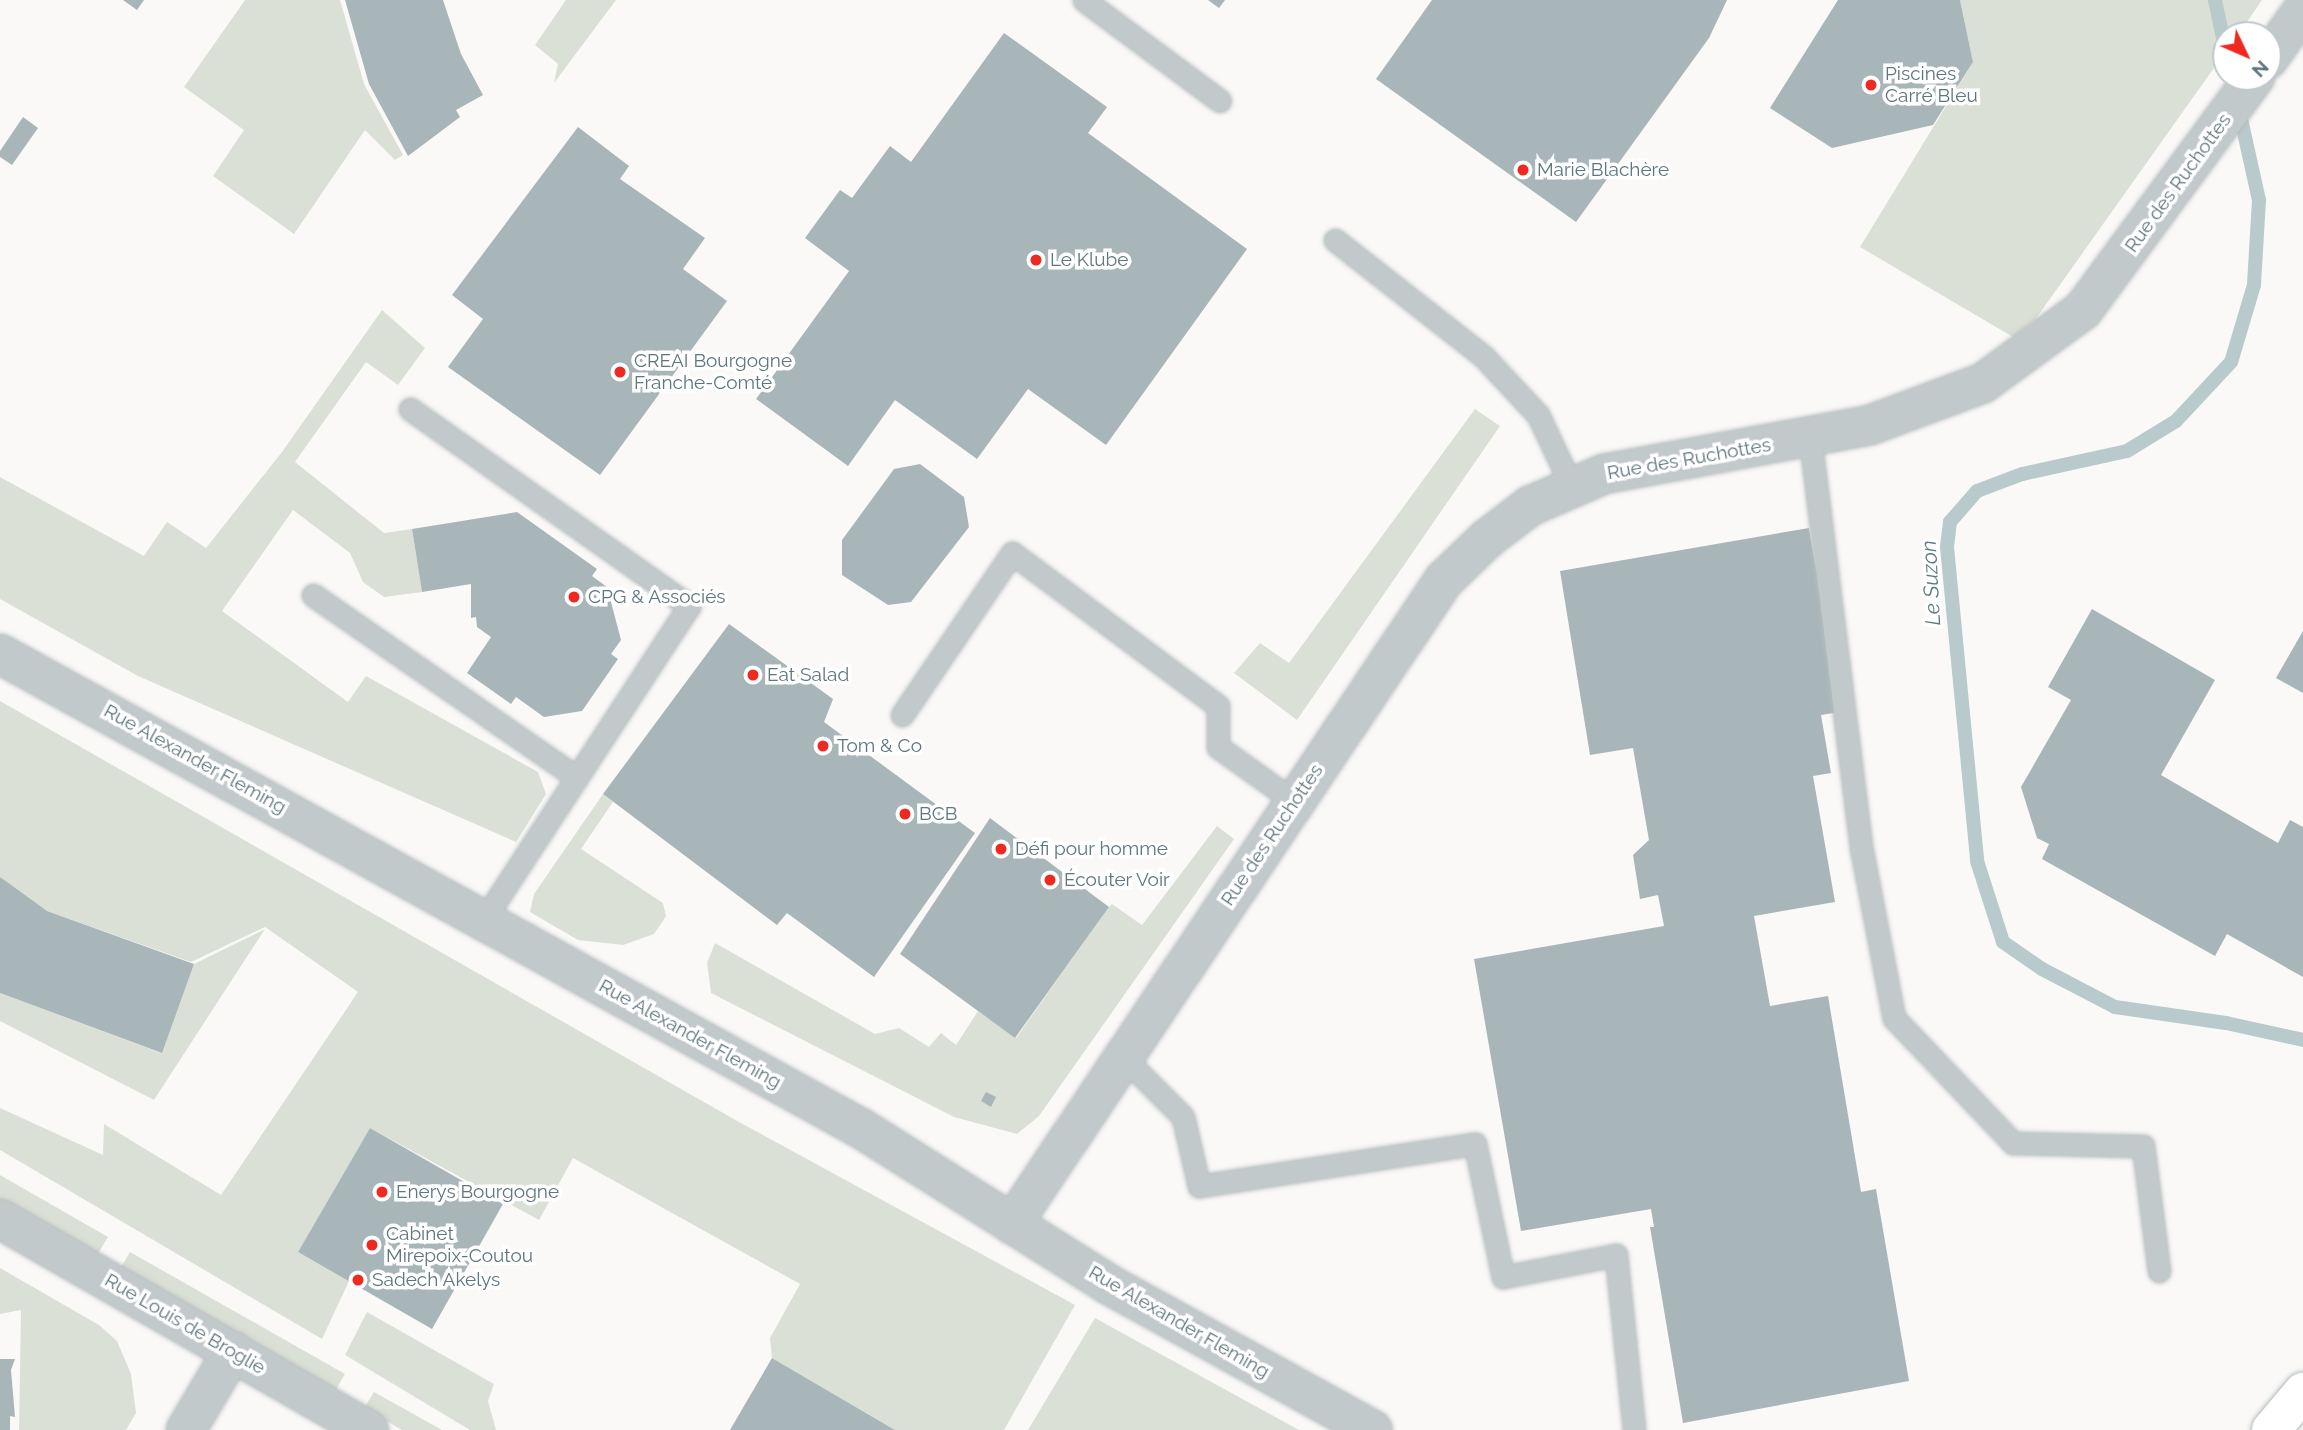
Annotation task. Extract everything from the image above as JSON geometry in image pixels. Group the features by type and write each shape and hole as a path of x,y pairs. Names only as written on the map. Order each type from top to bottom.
{"highway":[{"path":"2271,1430 2303,1392"}],"street":[{"name":"Rue des Ruchottes","path":"1013,1224 1444,580 1530,506 1604,474 1870,425 1983,383 2083,310 2284,39"},
{"name":"Rue Alexander Fleming","path":"0,653 862,1129 1108,1284 1371,1430"},
{"name":"Rue Louis de Broglie","path":"0,1219 369,1430"},
{"path":"186,1430 233,1351"}],"lane":[{"path":"1084,0 1220,101"},
{"path":"1335,240 1483,356 1538,415 1572,487"},
{"path":"410,409 690,606 484,919"},
{"path":"1810,437 1862,852 1894,1018 2013,1143 2143,1146 2159,1270"},
{"path":"902,715 1012,553 1218,706 1218,747 1295,802"},
{"path":"313,594 577,778"},
{"path":"1124,1058 1183,1117 1199,1186 1475,1144 1503,1277 1616,1255 1634,1430"}],"shaded area":[{"path":"245,0 340,0 364,84 403,155 395,160 365,130 294,234 213,176 244,130 184,87"},
{"path":"566,0 616,0 554,83 558,64 535,45"},
{"path":"1960,0 2262,0 2248,21 2212,21 2212,71 2035,320 2013,337 1860,247 1973,62"},
{"path":"382,310 425,348 398,385 366,362 295,462 384,533 412,529 422,592 384,597 363,582 350,553 293,510 222,611 348,702 366,676 538,772 546,794 516,842 138,676 0,599 0,477 144,556 167,522 206,548 282,452"},
{"path":"1475,409 1500,426 1297,720 1234,673 1260,643 1289,663"},
{"path":"0,701 739,1122 1075,1305 1004,1430 895,1430 772,1358 770,1338 800,1284 573,1158 539,1220 370,1128 298,1252 349,1281 322,1339 0,1150 0,1108 103,1155 104,1124 221,1195 358,992 265,927 191,962 47,911 0,877"},
{"path":"603,794 613,802 581,849 663,903 666,916 654,934 623,945 578,940 530,912 534,894"},
{"path":"1217,826 1234,839 1039,1116 1017,1134 954,1117 711,993 707,963 715,943 875,1034 899,1028 929,1047 941,1033 956,1045 978,1011 1016,1038 1109,907 1112,904 1142,925"},
{"path":"265,929 154,1100 0,1021 0,993 161,1053 194,964"},
{"path":"0,1175 108,1237 97,1255 0,1200"},
{"path":"130,1252 345,1374 334,1393 120,1269"},
{"path":"0,1268 99,1325 117,1341 131,1374 136,1413 126,1430 19,1430 21,1310 0,1314"},
{"path":"367,1312 494,1384 488,1401 496,1430 470,1430 345,1355"},
{"path":"1095,1318 1299,1430 1028,1430"},
{"path":"374,1392 442,1430 402,1430 364,1408"}],"building":[{"path":"123,0 144,0 137,10"},
{"path":"345,0 443,0 461,54 483,95 456,110 460,117 408,156 369,84"},
{"path":"1208,0 1225,0 1219,8"},
{"path":"1432,0 1727,0 1709,38 1576,222 1376,79"},
{"name":"Piscines Carré Bleu","path":"1838,0 1960,0 1973,62 1933,125 1832,148 1770,108"},
{"name":"Le Klube","path":"1004,33 1107,107 1088,133 1247,249 1106,445 1028,389 977,459 895,400 848,466 756,399 849,271 805,238 840,190 852,198 890,146 911,162"},
{"path":"23,117 38,128 12,165 0,157 0,151"},
{"path":"578,127 629,166 620,179 705,238 683,269 727,301 600,475 448,367 483,319 452,295"},
{"path":"920,464 964,497 969,527 911,602 888,605 842,575 842,540 894,469"},
{"path":"517,512 597,569 592,576 607,587 621,640 611,654 618,659 582,711 544,717 516,697 511,704 467,673 491,637 477,627 476,617 471,618 471,584 422,592 412,529"},
{"path":"1809,528 1840,712 1821,715 1831,773 1813,776 1835,902 1754,916 1770,1006 1828,996 1861,1192 1876,1189 1909,1381 1683,1423 1650,1227 1654,1227 1651,1209 1521,1231 1474,959 1664,926 1658,895 1640,899 1633,855 1649,840 1633,748 1590,755 1560,571"},
{"path":"2092,609 2215,680 2161,775 2278,843 2290,820 2303,827 2303,977 2227,934 2215,956 2042,859 2049,844 2037,838 2021,787 2071,700 2048,687"},
{"path":"729,624 833,699 824,722 975,833 874,977 787,913 777,925 603,794"},
{"path":"2303,631 2303,693 2276,678"},
{"path":"990,818 1109,907 1015,1038 900,954"},
{"path":"0,877 47,911 194,964 162,1053 0,993"},
{"path":"986,1092 996,1097 991,1107 981,1101"},
{"path":"370,1128 503,1204 432,1329 298,1252"},
{"path":"772,1358 895,1430 730,1430"},
{"path":"0,1359 15,1359 11,1370 15,1417 10,1416 10,1430 0,1430"}],"waterway":[{"name":"Le Suzon","path":"2215,0 2219,21"},
{"name":"Le Suzon","path":"2239,110 2259,200 2254,285 2231,362 2176,421 2127,451 2022,474 1977,491 1950,522 1947,547 1977,861 2003,942 2042,969 2115,1007 2226,1023 2303,1040"}],"place":[{"name":"Piscines Carré Bleu","path":"1871,85"},
{"name":"Marie Blachère","path":"1523,170"},
{"name":"Le Klube","path":"1036,260"},
{"name":"CREAI Bourgogne Franche-Comté","path":"620,372"},
{"name":"CPG & Associés","path":"574,597"},
{"name":"Eat Salad","path":"753,675"},
{"name":"Tom & Co","path":"823,746"},
{"name":"BCB","path":"905,814"},
{"name":"Défi pour homme","path":"1001,849"},
{"name":"Écouter Voir","path":"1050,880"},
{"name":"Enerys Bourgogne","path":"382,1192"},
{"name":"Cabinet Mirepoix-Coutou","path":"372,1245"},
{"name":"Sadech Akelys","path":"358,1280"}]}
